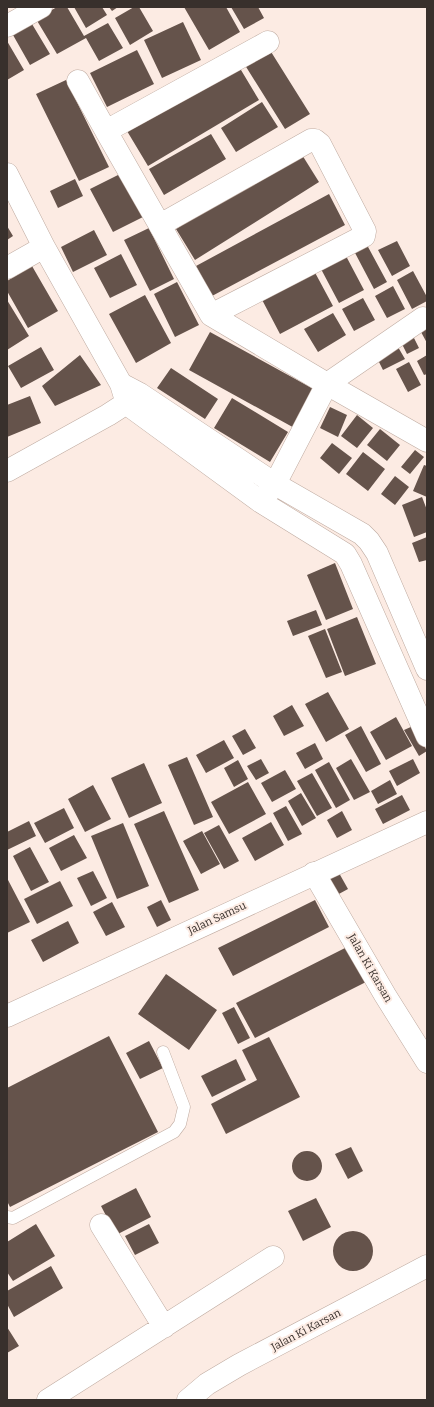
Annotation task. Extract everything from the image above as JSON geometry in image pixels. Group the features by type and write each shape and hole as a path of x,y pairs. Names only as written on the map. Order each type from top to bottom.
{"street":[{"path":"7,26 41,7"},
{"path":"106,131 268,42"},
{"path":"78,81 211,315 427,441"},
{"path":"160,225 311,140 315,140 320,144 365,231 364,236 211,315"},
{"path":"7,174 44,247 130,394 261,502 345,554 351,564 427,736"},
{"path":"7,268 44,247"},
{"path":"261,502 275,484 327,384 422,318"},
{"path":"7,471 130,394"},
{"path":"130,394 275,484 362,534 377,553 427,669"},
{"path":"389,649 413,636"},
{"name":"Jalan Samsu","path":"7,1016 427,822"},
{"name":"Jalan Ki Karsan","path":"314,873 427,1062"},
{"path":"101,1225 164,1327"},
{"path":"48,1400 273,1257"},
{"name":"Jalan Ki Karsan","path":"188,1400 207,1384 239,1365 427,1266"}],"lane":[{"path":"7,1217 13,1218 174,1132 180,1124 184,1107 162,1052"}],"building":[{"path":"57,7 67,7 84,36 108,23 123,48 99,61 86,38 57,54 36,19"},
{"path":"74,7 102,7 107,15 86,28"},
{"path":"109,7 118,7 112,11"},
{"path":"134,7 139,7 153,31 130,45 115,18"},
{"path":"184,7 226,7 240,32 209,50"},
{"path":"231,7 258,7 264,18 244,29"},
{"path":"183,22 201,60 162,78 144,40"},
{"path":"32,24 50,54 30,65 13,35"},
{"path":"7,41 24,70 7,80"},
{"path":"268,47 310,114 285,129 243,62"},
{"path":"137,50 154,84 107,107 90,73"},
{"path":"238,65 259,100 148,166 127,131"},
{"path":"66,80 109,167 79,181 36,94"},
{"path":"262,102 278,127 236,152 221,128"},
{"path":"211,134 226,159 164,195 149,169"},
{"path":"299,150 319,182 195,260 176,229"},
{"path":"120,174 143,217 113,232 90,189"},
{"path":"75,179 83,196 58,208 50,191"},
{"path":"329,194 345,225 212,296 196,266"},
{"path":"7,226 13,236 7,240"},
{"path":"149,228 174,279 150,291 124,240"},
{"path":"94,230 107,255 73,272 61,247"},
{"path":"397,241 410,266 392,276 378,250"},
{"path":"367,245 387,282 374,289 354,251"},
{"path":"121,254 137,285 110,298 94,268"},
{"path":"346,256 364,290 339,303 321,269"},
{"path":"32,266 58,311 28,328 7,291 7,281"},
{"path":"312,267 333,306 280,334 259,294"},
{"path":"413,271 427,297 427,301 412,309 397,280"},
{"path":"177,282 199,325 175,337 154,294"},
{"path":"393,286 405,309 387,318 375,296"},
{"path":"145,295 171,343 136,363 109,314"},
{"path":"363,298 375,320 354,331 342,309"},
{"path":"7,300 29,336 7,350"},
{"path":"333,313 346,335 318,352 304,329"},
{"path":"427,329 427,343 421,332"},
{"path":"210,332 319,392 298,430 189,370"},
{"path":"413,336 419,348 407,354 401,342"},
{"path":"41,347 54,370 21,388 8,366"},
{"path":"398,347 405,359 383,370 377,358"},
{"path":"80,355 101,385 55,406 42,386"},
{"path":"427,355 427,374 424,375 417,361"},
{"path":"409,362 421,385 408,392 396,369"},
{"path":"171,368 218,399 205,419 157,388"},
{"path":"30,396 41,423 7,437 7,405"},
{"path":"232,398 288,432 270,462 214,428"},
{"path":"330,407 347,415 338,437 320,428"},
{"path":"357,415 373,428 357,448 341,436"},
{"path":"380,429 400,445 387,461 367,445"},
{"path":"332,443 352,458 339,474 320,458"},
{"path":"415,450 424,457 410,474 401,467"},
{"path":"363,452 385,469 368,491 346,474"},
{"path":"424,465 427,466 427,497 413,491"},
{"path":"395,476 409,487 395,505 381,494"},
{"path":"422,497 427,510 427,532 414,537 402,505"},
{"path":"427,537 427,560 419,562 412,543"},
{"path":"335,563 353,609 326,620 307,575"},
{"path":"316,610 322,625 293,636 287,621"},
{"path":"357,617 376,664 345,676 327,629"},
{"path":"325,629 342,672 326,678 308,636"},
{"path":"328,692 349,729 326,742 305,704"},
{"path":"292,705 304,726 284,736 273,716"},
{"path":"396,717 412,746 386,760 370,732"},
{"path":"361,726 381,764 366,772 345,735"},
{"path":"413,726 427,751 419,756 404,730"},
{"path":"245,729 256,748 243,755 232,736"},
{"path":"224,740 234,758 206,773 196,755"},
{"path":"315,743 323,759 305,769 296,753"},
{"path":"187,757 213,817 194,825 168,765"},
{"path":"261,759 269,773 256,780 247,766"},
{"path":"351,759 370,792 354,800 336,768"},
{"path":"413,759 420,773 397,786 389,771"},
{"path":"238,760 248,779 234,787 224,768"},
{"path":"329,762 350,800 336,808 315,770"},
{"path":"144,763 162,803 129,818 111,778"},
{"path":"285,770 296,789 272,802 261,783"},
{"path":"312,773 332,808 317,816 297,781"},
{"path":"390,780 397,794 378,804 371,791"},
{"path":"248,782 266,814 229,834 211,802"},
{"path":"93,785 111,819 85,832 68,799"},
{"path":"301,793 316,818 302,826 288,801"},
{"path":"402,795 410,810 383,824 375,809"},
{"path":"286,806 302,834 288,841 273,813"},
{"path":"64,808 74,828 45,843 34,823"},
{"path":"164,811 199,890 169,903 134,824"},
{"path":"342,811 352,830 337,838 327,820"},
{"path":"29,821 36,836 7,850 7,832"},
{"path":"271,822 284,845 255,861 242,838"},
{"path":"123,823 149,886 117,899 91,836"},
{"path":"219,825 239,861 224,869 204,833"},
{"path":"202,831 220,864 201,874 183,841"},
{"path":"74,835 87,858 61,871 49,848"},
{"path":"30,847 49,882 31,891 13,856"},
{"path":"93,871 107,898 91,906 77,878"},
{"path":"339,873 348,889 337,895 328,879"},
{"path":"7,878 30,922 7,933"},
{"path":"60,881 73,906 37,924 24,899"},
{"path":"161,900 171,920 157,927 147,907"},
{"path":"315,900 329,927 233,976 218,948"},
{"path":"112,902 125,927 106,936 93,912"},
{"path":"68,921 79,943 43,962 31,940"},
{"path":"347,947 366,982 255,1038 236,1003"},
{"path":"166,974 217,1010 189,1050 138,1014"},
{"path":"234,1007 250,1038 238,1044 222,1013"},
{"path":"109,1036 158,1132 10,1207 7,1201 7,1088"},
{"path":"269,1037 300,1097 226,1134 211,1104 257,1080 242,1050"},
{"path":"149,1041 163,1068 140,1079 126,1053"},
{"path":"236,1059 246,1080 212,1097 201,1076"},
{"path":"351,1147 363,1171 348,1179 335,1154"},
{"path":"307,1151 313,1152 321,1160 321,1172 313,1180 307,1181 301,1180 293,1172 292,1166 293,1160 301,1152"},
{"path":"136,1188 151,1217 116,1235 101,1206"},
{"path":"316,1198 331,1227 303,1241 288,1211"},
{"path":"36,1224 55,1256 13,1281 7,1272 7,1242"},
{"path":"149,1224 159,1243 135,1255 125,1236"},
{"path":"353,1231 367,1237 373,1251 367,1265 353,1271 339,1265 333,1251 339,1237"},
{"path":"51,1266 63,1288 14,1317 7,1304 7,1291"},
{"path":"7,1327 19,1346 7,1353"}]}
